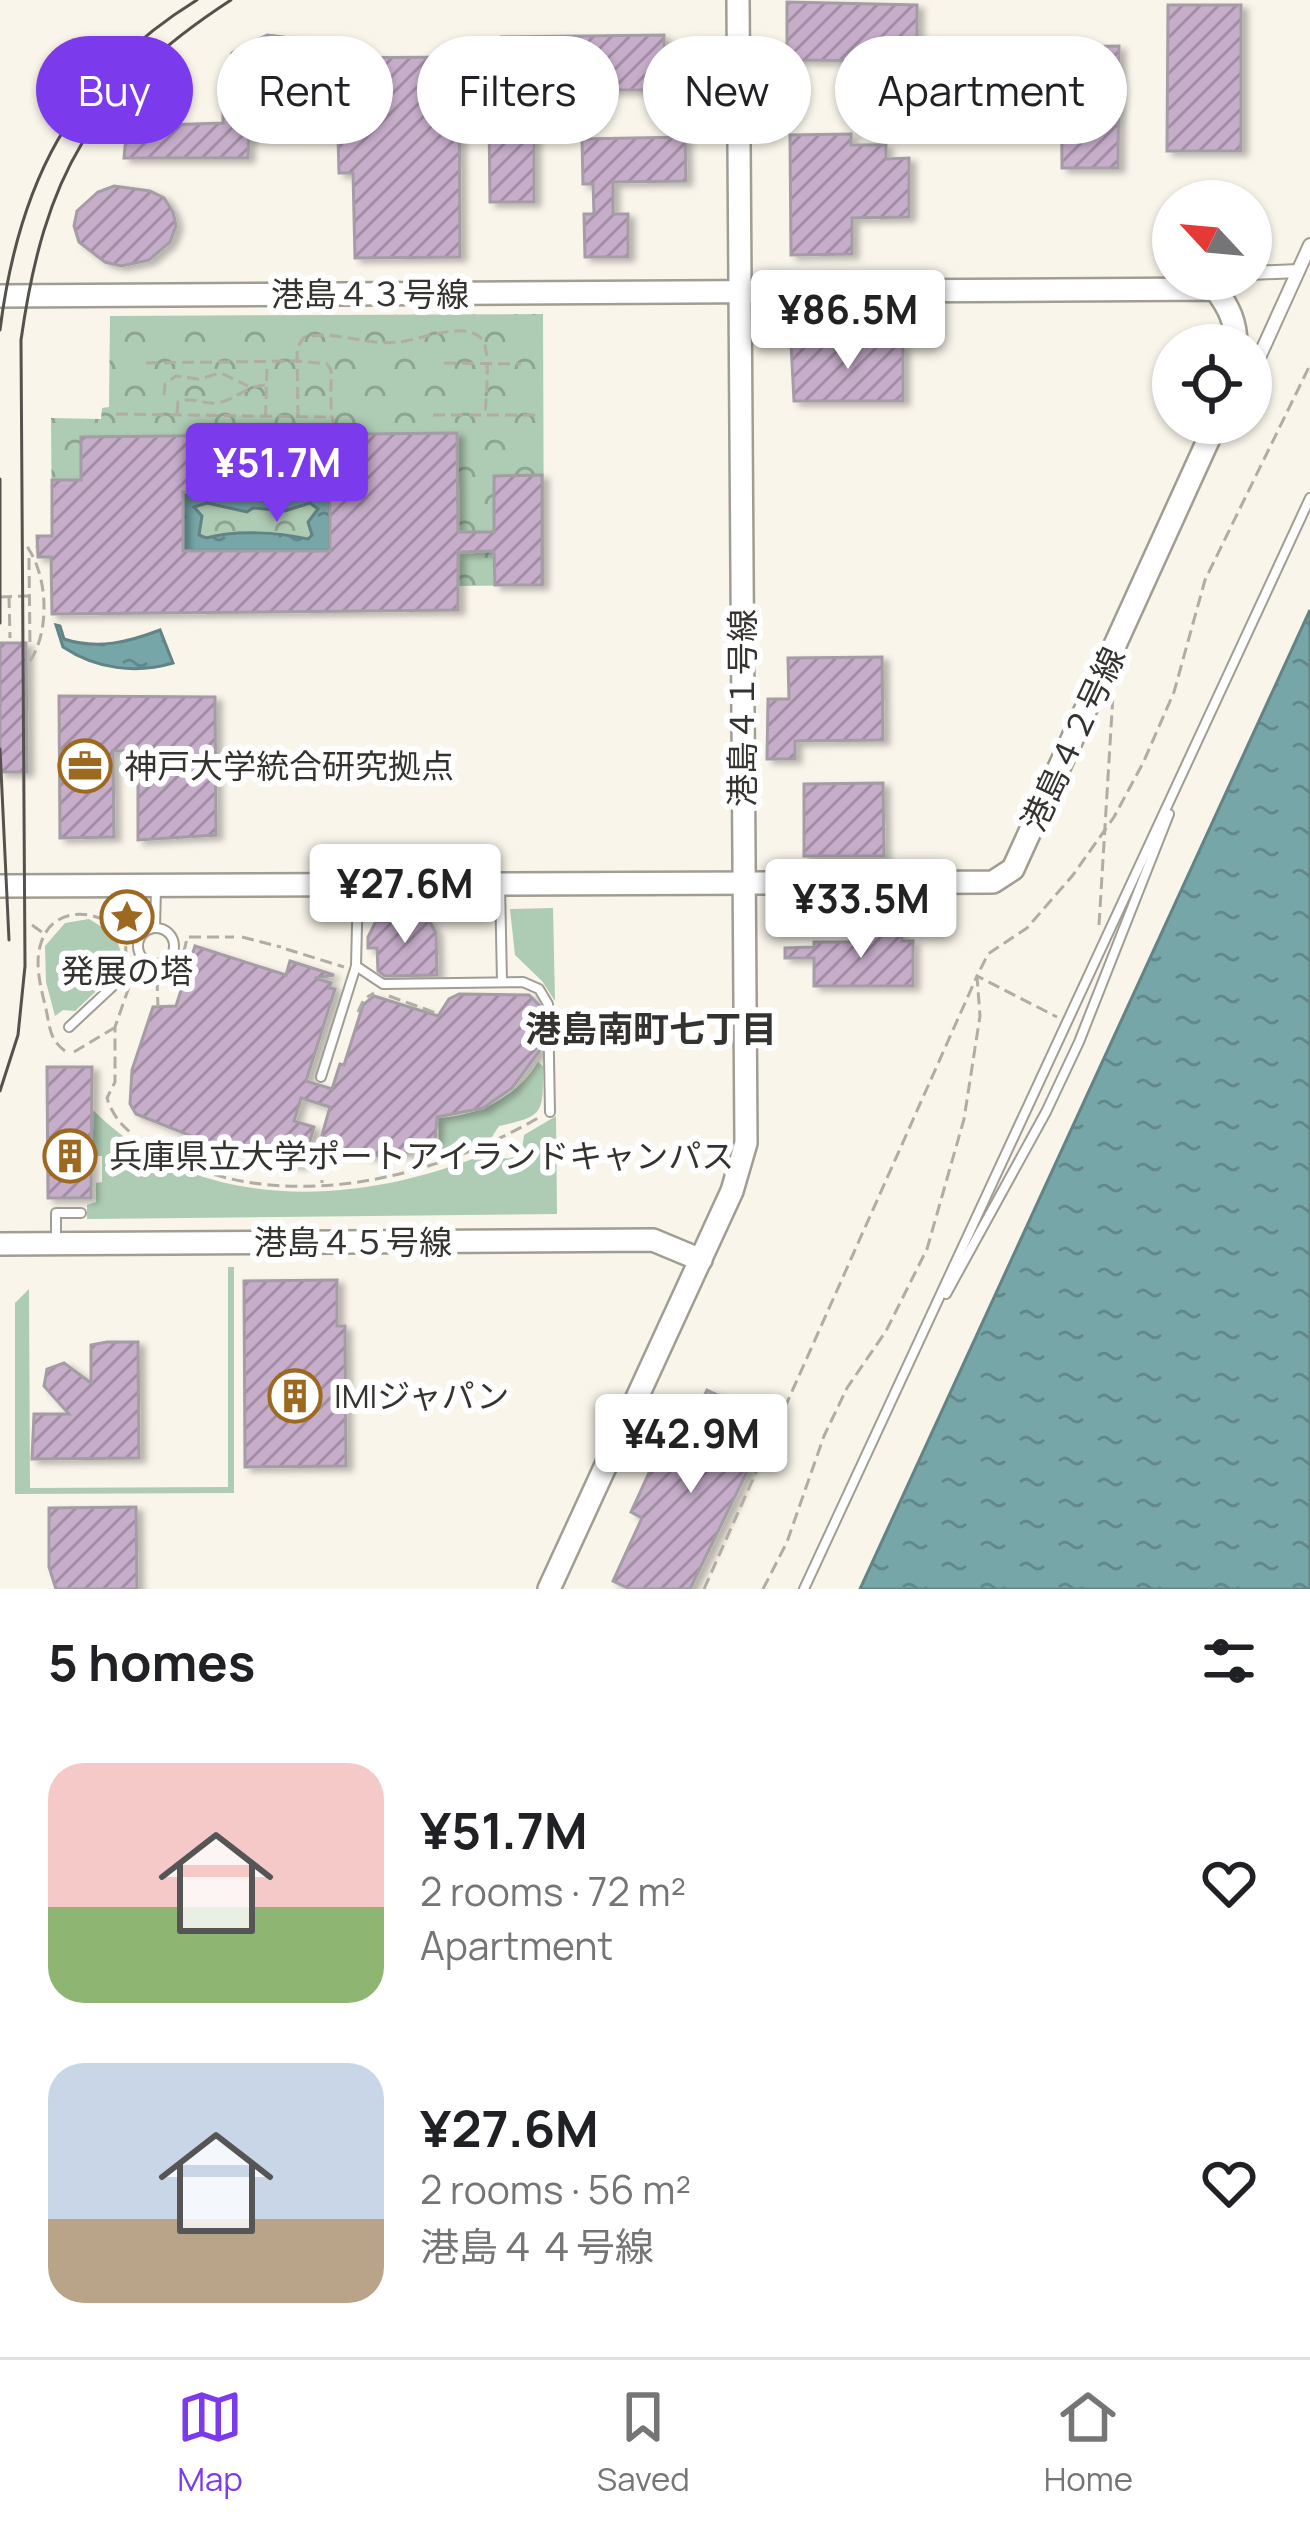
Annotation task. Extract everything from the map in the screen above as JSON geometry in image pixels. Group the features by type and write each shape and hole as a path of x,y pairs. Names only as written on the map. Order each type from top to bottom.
{"street":[{"name":"港島４１号線","path":"549,1589 732,1191 746,1143 738,0"},
{"path":"1272,329 1310,245"},
{"path":"1272,272 1298,271"},
{"path":"741,292 1215,290 1234,324"},
{"name":"港島４３号線","path":"0,296 741,292"},
{"name":"港島４２号線","path":"0,886 993,882 1013,869 1206,444"},
{"name":"港島４５号線","path":"0,1244 653,1240 701,1260"}],"lane":[{"path":"803,1589 1310,498"},
{"path":"908,1364 1046,1112 1079,1042 1182,775"},
{"path":"500,883 502,982"},
{"path":"321,1077 355,970 358,884"},
{"path":"155,928 156,885"},
{"path":"143,958 159,964 174,950 170,934 155,928"},
{"path":"143,958 140,939 155,928"},
{"path":"70,1027 143,958"},
{"path":"355,970 383,984 528,983 546,998 550,1112"},
{"path":"56,1244 56,1213 81,1213"}],"path":[{"path":"298,417 301,339 322,333 375,344 466,331 484,341 485,415"},
{"path":"266,435 267,361"},
{"path":"146,363 267,361 331,368 337,434"},
{"path":"164,395 173,377 173,363"},
{"path":"444,363 521,364"},
{"path":"704,1589 976,976 988,954 1027,928 1073,875 1143,764 1174,692 1204,580 1310,365"},
{"path":"173,377 198,379 221,373 249,387"},
{"path":"177,415 178,402 216,404 249,387 266,385"},
{"path":"116,414 332,417"},
{"path":"433,415 538,415"},
{"path":"30,661 43,642 41,567 28,548 38,547"},
{"path":"29,558 30,646"},
{"path":"9,596 10,638"},
{"path":"0,597 29,596"},
{"path":"1097,957 1113,690"},
{"path":"137,922 138,902"},
{"path":"65,1051 50,1031 39,973 38,953 45,934 68,916 86,913 109,920 126,938"},
{"path":"32,925 45,934"},
{"path":"187,937 234,937"},
{"path":"242,937 355,970 369,994"},
{"path":"31,973 39,973"},
{"path":"142,974 130,986 115,1027 115,1082 107,1098 116,1121 166,1156 223,1177 322,1185 382,1179 442,1164 501,1140 550,1112"},
{"path":"976,976 1067,1022"},
{"path":"763,1589 787,1542 824,1436 847,1388 886,1331 927,1249 964,1119 980,1016 976,976"},
{"path":"157,977 158,1007"},
{"path":"358,1012 369,994 376,992 436,1013"},
{"path":"74,1052 115,1027"},
{"path":"321,1144 322,1185"}],"green space":[{"path":"543,314 544,585 459,586 458,610 52,614 51,558 38,557 37,536 52,535 51,418 101,419 102,408 109,407 110,316"},
{"path":"553,908 555,1001 515,955 510,909"},
{"path":"89,919 115,935 125,964 75,1011 63,1010 55,1016 46,982 45,946 65,923"},
{"path":"538,1062 543,1066 543,1094 533,1115 499,1126 490,1140 440,1158 438,1118 495,1103"},
{"path":"92,1109 134,1144 181,1169 231,1184 283,1191 390,1183 492,1151 512,1158 522,1150 524,1135 556,1116 557,1214 87,1219 87,1205 96,1202 96,1183 102,1182 102,1156 92,1156"},
{"path":"228,1267 234,1267 234,1493 15,1494 15,1303 29,1289 30,1488 228,1487"}],"water":[{"path":"330,491 330,551 183,551 183,492","holes":["207,503 247,512 253,508 285,511 310,503 318,509 308,522 312,535 308,539 257,533 206,538 199,535 202,516 194,507"]},
{"path":"1310,610 1310,1589 860,1589"},
{"path":"56,625 64,639 89,644 125,641 160,630 173,663 131,669 103,665 63,647"}],"building":[{"path":"787,2 917,5 917,36 835,36 835,60 811,60 811,36 787,36"},
{"path":"1168,5 1241,5 1241,151 1167,151"},
{"path":"664,35 643,36 643,90 619,90 619,36 582,36"},
{"path":"393,57 417,57 417,144 459,144 460,257 355,258 353,173 339,173 338,144 393,144"},
{"path":"217,123 217,144 249,144 248,158 124,158 125,144 193,144 193,124"},
{"path":"835,134 835,144 886,145 886,159 909,158 909,217 852,218 852,254 791,255 790,144 811,144 811,135"},
{"path":"619,138 643,138 643,144 685,144 686,181 613,182 613,214 628,214 628,257 585,257 584,214 594,214 593,184 583,184 582,144 619,144"},
{"path":"489,144 534,144 534,202 490,202"},
{"path":"1062,144 1118,144 1118,168 1062,168"},
{"path":"114,186 150,191 164,198 173,212 176,226 170,242 149,260 121,266 105,262 79,242 74,226 77,211 98,192"},
{"path":"896,342 903,346 903,401 794,401 791,343"},
{"path":"457,433 458,532 494,532 494,476 542,475 542,585 495,585 494,551 458,552 458,610 52,614 51,557 38,557 37,536 52,536 52,480 81,480 81,437","holes":["330,491 330,551 183,551 183,492"]},
{"path":"0,643 26,643 27,772 0,772"},
{"path":"882,657 883,740 795,741 795,759 767,759 768,699 789,699 788,658"},
{"path":"59,696 215,697 216,835 138,840 138,751 113,751 114,837 60,838"},
{"path":"883,783 884,856 804,856 804,784"},
{"path":"397,908 419,914 431,924 436,933 437,975 385,976 378,971 377,948 368,948 368,937 376,921 397,922"},
{"path":"850,934 902,934 902,941 913,941 913,986 814,986 814,958 785,958 785,948 850,942"},
{"path":"195,946 286,975 290,961 334,975 315,978 335,989 306,1081 332,1089 363,1005 374,996 438,1016 449,999 459,994 529,995 540,1006 541,1049 512,1088 483,1108 437,1117 435,1141 418,1151 373,1156 336,1149 322,1135 330,1107 301,1098 294,1121 314,1127 299,1165 209,1143 136,1114 130,1104 132,1070 153,1007 176,1006"},
{"name":"兵庫県立大学ポートアイランドキャンパス","path":"47,1067 92,1067 91,1198 48,1198"},
{"name":"IMIジャパン","path":"337,1280 337,1326 345,1326 346,1466 245,1467 244,1281"},
{"path":"138,1342 139,1458 32,1459 34,1414 69,1414 44,1386 47,1369 64,1363 91,1383 91,1345"},
{"path":"707,1390 739,1405 741,1400 772,1420 690,1589 630,1589 613,1581 642,1518 631,1512 659,1451 676,1458"},
{"path":"136,1507 137,1589 56,1589 49,1567 49,1508"}],"tram line":[{"path":"0,330 21,229 58,140 115,64 197,0"},
{"path":"0,1091 18,1035 25,966 21,340 31,282 44,231 82,143 142,69 231,0"},
{"path":"0,479 0,623"},
{"path":"0,749 9,940"}],"place":[{"name":"神戸大学統合研究拠点","path":"85,766"},
{"name":"発展の塔","path":"127,917"},
{"name":"兵庫県立大学ポートアイランドキャンパス","path":"70,1156"},
{"name":"IMIジャパン","path":"295,1396"}],"district":[{"name":"港島南町七丁目","path":"651,1029"}]}
